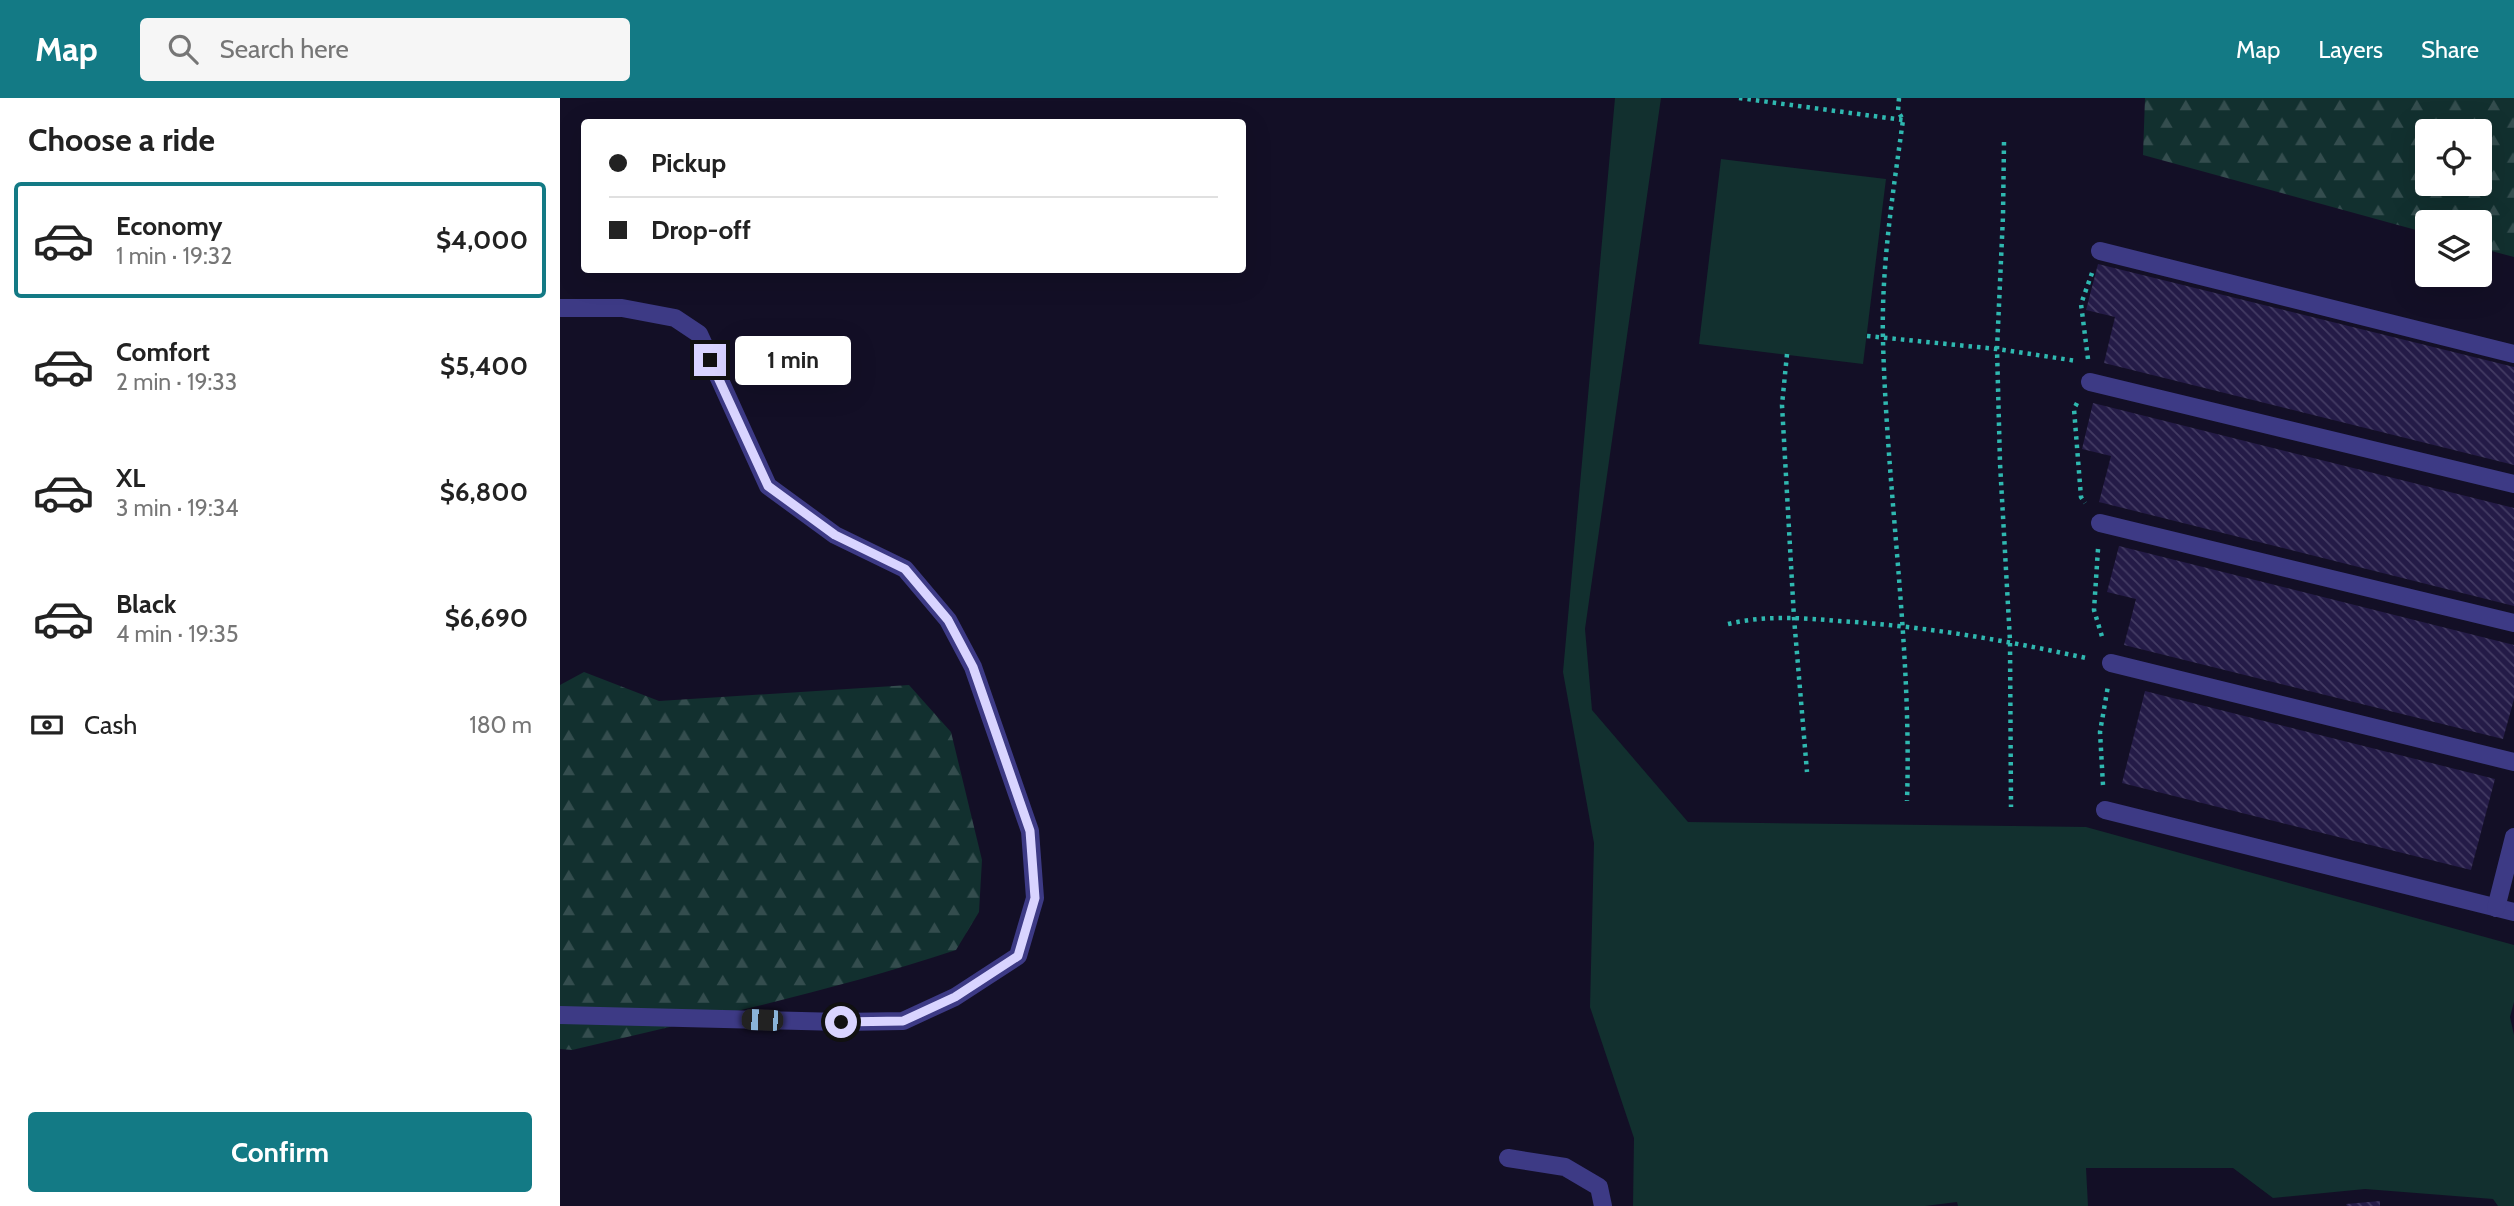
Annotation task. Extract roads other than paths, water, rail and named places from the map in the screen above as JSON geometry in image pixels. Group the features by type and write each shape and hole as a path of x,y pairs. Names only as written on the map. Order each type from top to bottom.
{"street":[{"path":"2100,251 2514,354"},
{"path":"560,308 622,308 676,318 699,334 768,486 835,535 905,569 948,620 973,667 1030,831 1035,898 1018,956 955,997 903,1021 560,1015"},
{"path":"2090,383 2514,484"},
{"path":"2100,523 2514,623"},
{"path":"2111,663 2514,762"},
{"path":"2105,810 2514,912"},
{"path":"2496,908 2514,837"},
{"path":"1507,1158 1565,1167 1599,1186 1604,1206"}]}
